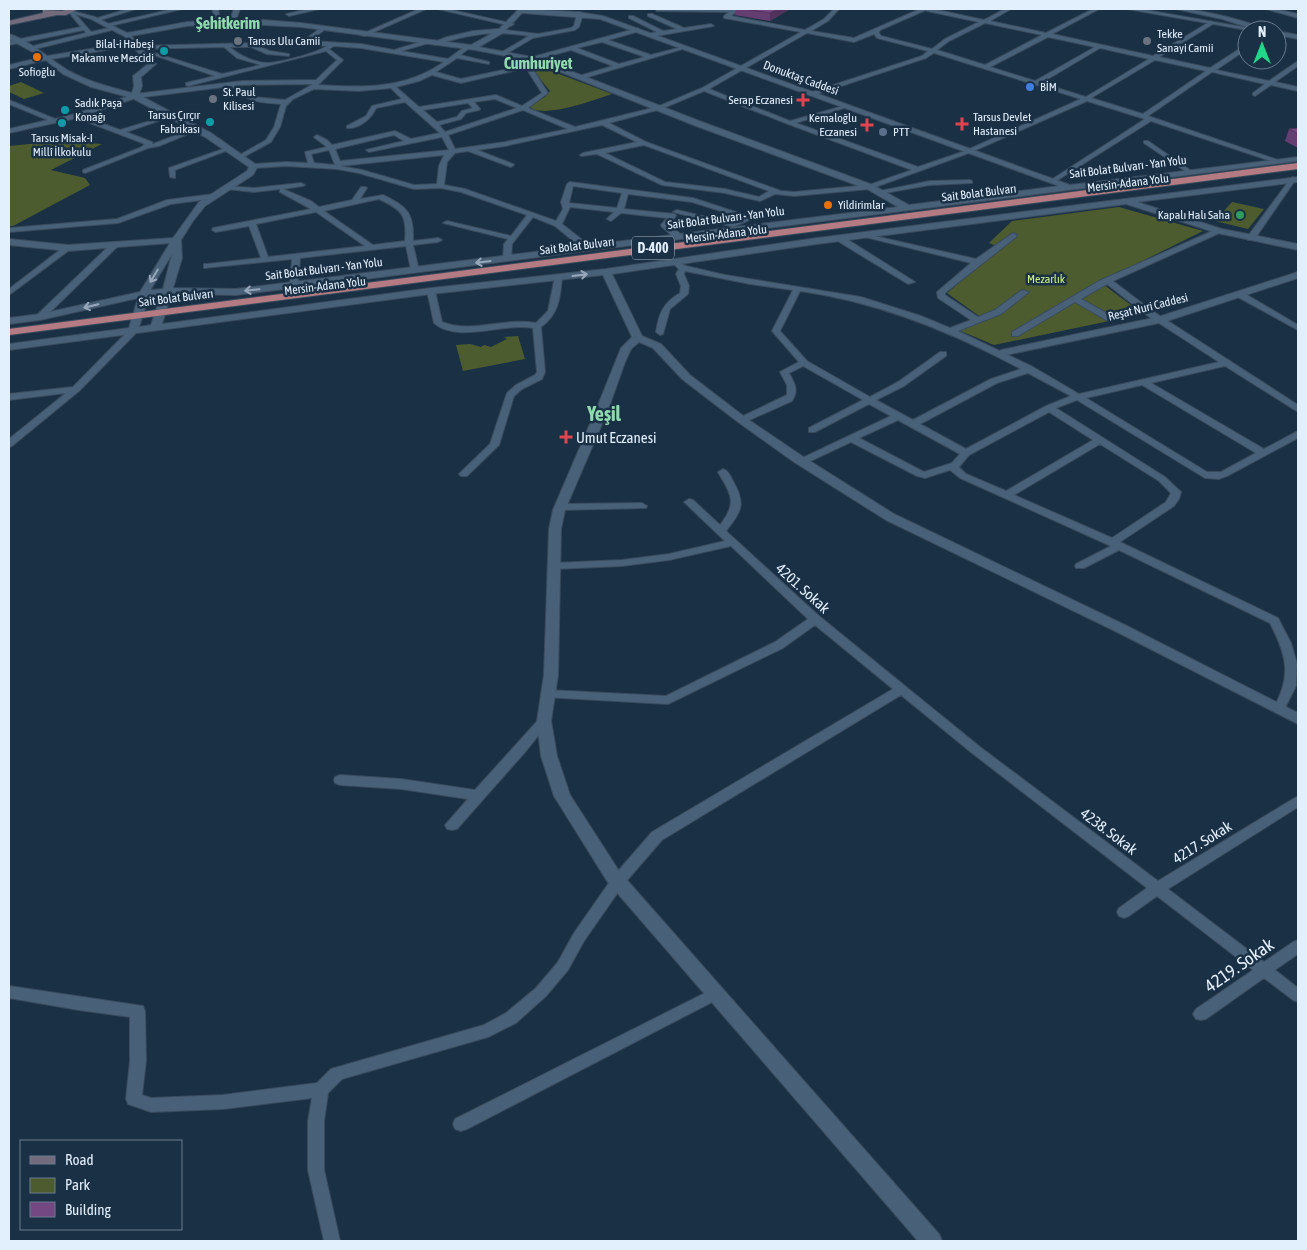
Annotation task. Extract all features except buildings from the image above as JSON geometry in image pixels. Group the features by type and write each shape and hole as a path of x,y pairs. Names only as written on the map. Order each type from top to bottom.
{"highway":[{"name":"Sait Bolat Bulvarı","path":"158,320 912,211 1090,192 1298,166"},
{"name":"Mersin-Adana Yolu","path":"9,339 1108,198 1296,177"},
{"name":"Sait Bolat Bulvarı","path":"9,332 135,323"}],"main road":[{"path":"9,18 46,9 47,12 55,13"},
{"path":"9,23 74,9"}],"street":[{"path":"74,9 126,35 152,64 138,76 136,94"},
{"path":"74,9 98,50"},
{"path":"97,19 133,9"},
{"path":"31,48 93,39 110,27 141,17 179,9"},
{"path":"216,9 219,22"},
{"path":"232,22 237,9"},
{"path":"284,9 289,14"},
{"path":"279,23 289,14 316,9"},
{"path":"346,44 360,34 423,9"},
{"path":"441,9 511,24"},
{"path":"394,51 470,32 503,30 536,35 572,29 576,26 582,14 596,9"},
{"path":"657,9 736,10"},
{"path":"720,9 736,10"},
{"path":"136,94 197,129 254,166 380,161 505,144 603,123 659,108 704,89 826,20 838,9"},
{"path":"718,18 726,17 854,40 926,9 986,20 1298,89"},
{"path":"811,94 924,57 946,40 1009,9"},
{"path":"985,67 1097,9"},
{"path":"1130,9 1237,27"},
{"path":"1179,9 1237,23"},
{"path":"1199,13 1211,9"},
{"path":"1269,9 1298,16"},
{"path":"9,36 13,41 31,48 48,58 66,72 94,85 136,94 242,83 374,89 394,87 412,82 432,73 471,46 488,40 503,30 511,24 521,10"},
{"name":"Donuktaş Caddesi","path":"521,10 601,17 967,152 1069,187"},
{"path":"688,10 695,15"},
{"path":"726,17 736,10"},
{"path":"650,15 683,30"},
{"path":"141,17 148,30"},
{"path":"631,17 662,33"},
{"path":"650,35 711,26 703,20 710,19"},
{"path":"126,35 148,30 219,22 279,23 471,46 504,52 581,77 870,187 912,211"},
{"path":"603,123 644,143 775,191 794,194 870,187 967,152 1086,99 1211,23"},
{"path":"13,41 85,28"},
{"path":"305,42 322,29"},
{"path":"878,29 876,32 879,37 931,50 1036,83 1276,162"},
{"path":"432,73 461,81 638,30"},
{"path":"504,52 536,35"},
{"path":"602,40 651,57"},
{"path":"9,67 48,58 136,46 226,46 252,45 277,41 346,44 448,61"},
{"path":"9,131 77,116 136,94 223,76 326,50 333,44"},
{"path":"252,45 261,51"},
{"path":"136,46 242,83"},
{"path":"226,46 232,54 238,57 268,64"},
{"path":"1036,83 1100,46"},
{"path":"581,77 684,47"},
{"path":"572,48 618,66"},
{"path":"240,157 269,141 278,127 283,105 316,85 340,60 326,50"},
{"path":"238,57 261,51 287,55"},
{"path":"1053,181 1147,118 1237,53"},
{"path":"455,56 480,60 487,64"},
{"path":"369,150 445,134 523,108 545,93 531,61"},
{"path":"1255,94 1272,84 1298,63"},
{"path":"234,84 242,96 249,99 286,102"},
{"path":"394,87 405,100 436,124 445,134 451,152"},
{"path":"704,89 790,123 917,169"},
{"path":"418,109 496,97 574,129"},
{"path":"349,127 369,117 374,107 405,100"},
{"path":"436,124 459,118 464,112 477,109 469,101"},
{"path":"9,102 54,120"},
{"path":"790,123 845,106"},
{"path":"120,132 171,115"},
{"path":"77,116 145,140 150,143 149,146"},
{"path":"85,172 197,129"},
{"path":"312,165 307,153 395,133 409,141"},
{"path":"317,137 326,141 331,147 338,164"},
{"path":"355,141 369,150 380,161"},
{"path":"1146,142 1190,172"},
{"path":"583,155 644,143"},
{"path":"467,148 512,164"},
{"path":"172,177 171,169 228,149"},
{"path":"441,186 443,162 451,152"},
{"path":"598,152 664,184 705,188 760,199 775,191"},
{"name":"Sait Bolat Bulvarı - Yan Yolu","path":"9,321 40,317 144,294 236,292 294,286 679,237 735,227 912,211 1069,187 1298,159"},
{"path":"312,165 360,171 414,187 441,186 463,190 558,224 587,248"},
{"path":"9,444 76,390 135,323 144,294 189,220 202,204 250,172 254,166"},
{"path":"177,240 177,258 158,320 679,265 839,238 1124,202 1296,177"},
{"path":"1251,238 1296,177"},
{"path":"880,192 930,183 970,182"},
{"path":"570,184 693,200 750,218 735,227 674,214 568,205 565,202 570,184"},
{"path":"227,187 254,190 301,185"},
{"path":"1069,187 1220,231 1298,247"},
{"path":"355,202 363,188"},
{"path":"679,237 665,225 674,214 705,188"},
{"path":"611,219 620,210 626,190"},
{"path":"282,191 293,195 316,209 371,247"},
{"path":"9,230 118,221 170,202 214,196"},
{"path":"216,230 380,197 404,212 410,222 409,243 415,270"},
{"path":"558,224 568,205"},
{"path":"507,259 508,244 511,238 531,214"},
{"path":"251,222 265,259"},
{"path":"447,223 511,238"},
{"path":"1015,334 1102,283 1109,282 1171,251 1220,231"},
{"path":"976,320 941,296 940,292 1013,235"},
{"path":"861,236 978,262"},
{"path":"839,238 911,282"},
{"path":"9,242 68,248 177,240"},
{"path":"207,266 438,240"},
{"path":"40,317 114,246"},
{"path":"9,293 68,248"},
{"path":"294,286 296,256"},
{"path":"679,265 748,281 841,294 874,303 951,331 1001,353 1030,369 1205,475 1219,476 1298,434"},
{"path":"660,332 664,310 672,301 684,294 685,286 680,274 679,265"},
{"path":"606,272 638,338 657,346 686,376 742,420 801,462 890,517 1120,628 1298,719"},
{"name":"Reşat Nuri Caddesi","path":"1001,353 1160,320 1298,275"},
{"path":"431,291 438,324 442,326 459,330 518,324 537,326 548,320 555,302 558,278"},
{"path":"1109,282 1160,320 1298,409"},
{"path":"798,288 776,331 804,363 966,453"},
{"path":"951,331 998,312 1025,292"},
{"path":"1239,294 1298,328"},
{"path":"1076,299 1109,318"},
{"path":"9,347 135,323"},
{"path":"464,474 494,445 510,395 519,387 539,377 541,372 537,326"},
{"path":"638,338 626,348 560,507 555,529 551,675 544,721 549,756 562,796 618,881 932,1241"},
{"path":"812,430 901,384 943,354"},
{"path":"742,420 789,399 793,393 793,388 784,372 804,363"},
{"path":"852,438 920,474 931,473 954,465 966,453 1049,408 1077,397 1226,364"},
{"path":"913,424 994,381 1030,369"},
{"path":"1144,382 1264,453"},
{"path":"9,397 76,390"},
{"path":"1049,408 1162,479 1176,492 1170,504 1116,544 1080,566"},
{"path":"801,462 898,416"},
{"path":"1006,495 1100,440"},
{"path":"954,465 954,468 963,476 1116,544 1274,621 1292,661 1292,682 1279,709"},
{"path":"720,531 735,512 738,500 723,472"},
{"name":"4201. Sokak","path":"690,502 815,619 902,690"},
{"path":"560,507 642,506"},
{"path":"554,566 622,563 669,557 732,543"},
{"path":"548,694 668,700 779,645 815,619"},
{"path":"332,1241 316,1170 316,1121 321,1090 337,1074 488,1030 511,1018 541,992 563,966 579,937 618,881 657,836 902,690"},
{"name":"4238. Sokak","path":"902,690 976,750 1298,996"},
{"path":"452,825 476,796 528,742 544,721"},
{"path":"340,780 401,784 476,796"},
{"name":"4217. Sokak","path":"1124,912 1158,888 1298,801"},
{"name":"4219. Sokak","path":"1201,1014 1298,946"},
{"path":"9,992 79,1004 138,1010 138,1061 134,1099 151,1105 223,1102 321,1090"},
{"path":"461,1124 715,994"}],"green space":[{"path":"538,66 612,94 557,110 536,110 530,107 550,91 533,70"},
{"path":"21,82 44,93 24,99 9,92 9,86"},
{"path":"60,141 102,144 51,170 85,178 90,185 13,226 9,226 9,146"},
{"name":"Kapalı Halı Saha","path":"1232,202 1264,209 1248,229 1215,221"},
{"name":"Mezarlık","path":"1119,207 1203,231 1100,282 1139,311 1138,315 994,345 956,329 979,316 947,293 1001,248 989,243 1012,221"},
{"path":"518,336 525,359 463,371 456,345 470,344 491,347 507,339 504,337"}],"place":[{"name":"Tarsus Ulu Camii","path":"238,41"},
{"name":"Tekke Sanayi Camii","path":"1147,41"},
{"name":"Bilal-i Habeşi Makamı ve Mescidi","path":"164,51"},
{"name":"Sofioğlu","path":"37,57"},
{"name":"BİM","path":"1030,87"},
{"name":"St. Paul Kilisesi","path":"213,99"},
{"name":"Serap Eczanesi","path":"803,100"},
{"name":"Sadık Paşa Konağı","path":"65,110"},
{"name":"Tarsus Çırçır Fabrikası","path":"210,122"},
{"name":"Tarsus Misak-I Millî İlkokulu","path":"62,123"},
{"name":"Tarsus Devlet Hastanesi","path":"962,124"},
{"name":"Kemaloğlu Eczanesi","path":"867,125"},
{"name":"PTT","path":"883,132"},
{"name":"Yildirimlar","path":"828,205"},
{"name":"Kapalı Halı Saha","path":"1240,215"},
{"name":"Umut Eczanesi","path":"566,437"}],"district":[{"name":"Şehitkerim","path":"228,23"},
{"name":"Cumhuriyet","path":"538,63"},
{"name":"Yeşil","path":"604,413"}]}
